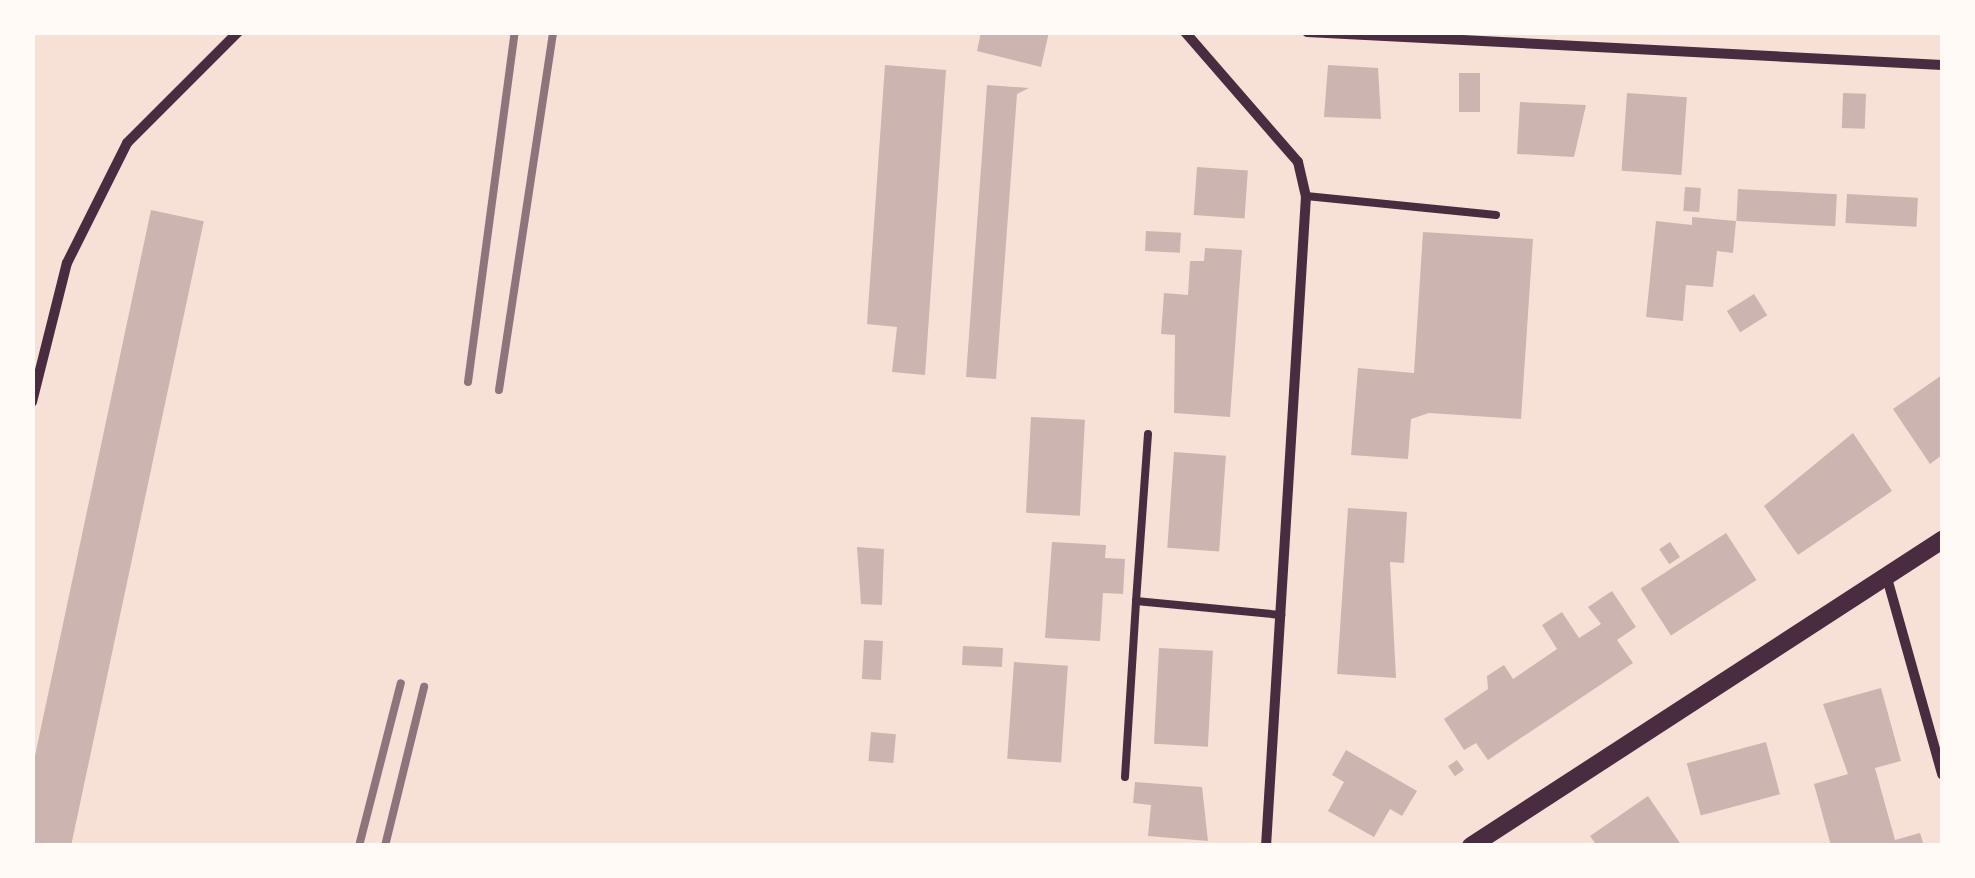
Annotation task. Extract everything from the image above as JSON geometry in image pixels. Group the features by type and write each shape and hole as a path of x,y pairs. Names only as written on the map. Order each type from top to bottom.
{"street":[{"path":"32,402 67,263 126,144 238,32"},
{"path":"1188,32 1298,162 1306,196 1266,846"},
{"path":"1306,32 1942,64"},
{"path":"1471,846 1942,540"},
{"path":"1886,578 1942,774"}],"lane":[{"path":"1306,196 1496,215"},
{"path":"1125,776 1148,434"},
{"path":"1136,602 1280,615"}],"building":[{"path":"981,32 1049,32 1041,67 977,51"},
{"path":"885,65 946,70 925,375 892,372 897,327 867,324"},
{"path":"1328,65 1378,68 1381,119 1324,117"},
{"path":"1459,73 1480,73 1480,112 1459,112"},
{"path":"987,85 1029,88 1017,94 996,379 966,377"},
{"path":"1627,93 1687,97 1681,175 1622,171"},
{"path":"1843,93 1866,94 1865,129 1842,128"},
{"path":"1520,102 1586,105 1574,157 1517,154"},
{"path":"1197,167 1248,171 1245,218 1194,215"},
{"path":"1685,187 1701,188 1699,212 1683,211"},
{"path":"1738,189 1837,194 1835,226 1736,221"},
{"path":"1847,194 1918,198 1916,227 1845,223"},
{"path":"151,210 204,221 71,846 32,846 32,770"},
{"path":"1692,217 1736,221 1733,253 1717,251 1713,287 1686,285 1683,321 1646,317 1656,221 1692,225"},
{"path":"1146,231 1181,233 1180,253 1145,251"},
{"path":"1423,232 1533,239 1521,419 1429,413 1411,419 1408,459 1351,455 1358,368 1414,373"},
{"path":"1205,248 1242,250 1230,417 1174,413 1175,335 1161,334 1164,293 1188,295 1190,261 1204,261"},
{"path":"1754,294 1767,315 1740,332 1727,311"},
{"path":"1942,375 1942,455 1930,464 1893,409"},
{"path":"1031,417 1085,420 1080,516 1026,513"},
{"path":"1853,433 1892,491 1798,555 1764,506"},
{"path":"1174,452 1226,456 1219,551 1167,548"},
{"path":"1348,508 1407,512 1404,563 1390,562 1396,678 1337,674"},
{"path":"1726,533 1756,580 1671,636 1640,589"},
{"path":"1052,542 1106,545 1105,558 1125,559 1123,594 1103,593 1100,641 1045,638"},
{"path":"1670,542 1680,557 1669,564 1659,549"},
{"path":"857,547 884,549 882,605 861,604"},
{"path":"1612,591 1636,627 1617,640 1633,663 1488,760 1476,743 1464,750 1444,719 1488,689 1487,676 1504,665 1513,679 1557,649 1542,625 1562,612 1579,638 1601,624 1588,607"},
{"path":"864,640 883,641 881,680 862,679"},
{"path":"963,646 1003,648 1002,667 962,665"},
{"path":"1159,648 1213,651 1208,747 1154,744"},
{"path":"1014,662 1068,666 1061,763 1007,759"},
{"path":"1881,688 1901,761 1875,768 1895,840 1920,833 1924,846 1831,846 1814,784 1848,774 1823,704"},
{"path":"871,732 896,734 893,763 868,761"},
{"path":"1766,742 1780,794 1701,815 1687,763"},
{"path":"1346,750 1417,791 1402,816 1390,809 1374,837 1328,811 1344,782 1332,775"},
{"path":"1457,760 1464,770 1455,776 1448,766"},
{"path":"1135,782 1202,787 1208,841 1148,836 1151,805 1133,803"},
{"path":"1648,796 1682,846 1597,846 1590,836"}],"railway":[{"path":"468,382 515,32"},
{"path":"499,390 553,32"},
{"path":"359,846 401,683"},
{"path":"385,846 424,687"}]}
